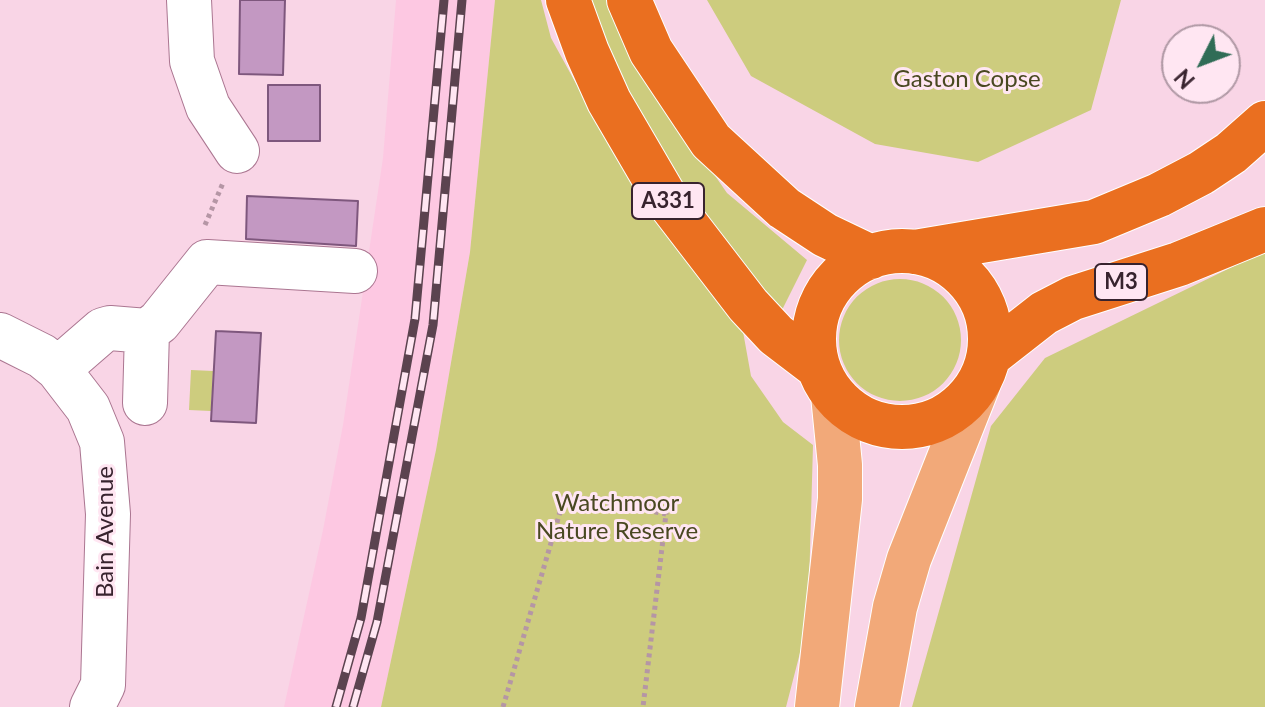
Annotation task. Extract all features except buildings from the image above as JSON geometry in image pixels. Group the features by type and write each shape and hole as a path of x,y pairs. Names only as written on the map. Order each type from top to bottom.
{"highway":[{"name":"A331","path":"568,0 609,101 665,197 748,305 826,381"},
{"name":"A331","path":"629,0 651,51 711,141 784,208 825,235 871,257"},
{"path":"915,252 938,259 958,271 974,288 985,310 990,333 983,370 962,404 941,418 918,426 893,427 869,421 850,410 826,381 814,345 815,323 822,301 835,282 851,267 885,253 915,252 1094,222 1159,195 1201,173 1231,153 1265,123"},
{"name":"M3","path":"983,370 1044,313 1073,298 1179,264 1265,229"}],"main road":[{"path":"877,707 895,607 909,559 983,370"},
{"path":"817,707 840,499 840,465 826,381"}],"street":[{"path":"189,0 192,61 208,107 237,151"},
{"path":"58,369 103,330 147,331 159,322 207,262 355,271"},
{"path":"145,403 147,331"},
{"name":"Bain Avenue","path":"0,335 42,356 58,369 79,395 94,420 102,442 106,473 103,685 92,707"}],"path":[{"path":"207,262 204,222 237,151"},
{"path":"503,707 565,495 666,514 643,707"}],"shaded area":[{"path":"396,0 495,0 470,252 436,450 381,707 284,707 343,425 383,158"}],"green space":[{"name":"Watchmoor Nature Reserve","path":"495,0 541,0 551,38 601,129 742,326 751,376 783,422 813,445 808,622 786,707 381,707 436,450 470,252"},
{"path":"589,0 614,0 651,83 727,193 807,260 781,312 719,242 648,136 589,7"},
{"name":"Gaston Copse","path":"707,0 1121,0 1091,110 978,162 875,144 751,76"},
{"path":"1265,251 1265,707 912,707 991,426 1045,358"},
{"path":"900,279 923,284 943,297 956,317 961,340 956,363 943,383 923,396 900,401 877,396 857,383 844,363 839,340 844,317 857,297 877,284"},
{"path":"191,370 213,371 211,411 189,410"}],"railway":[{"path":"336,707 361,618 415,319 444,0"},
{"path":"353,707 377,622 433,325 462,0"}]}
